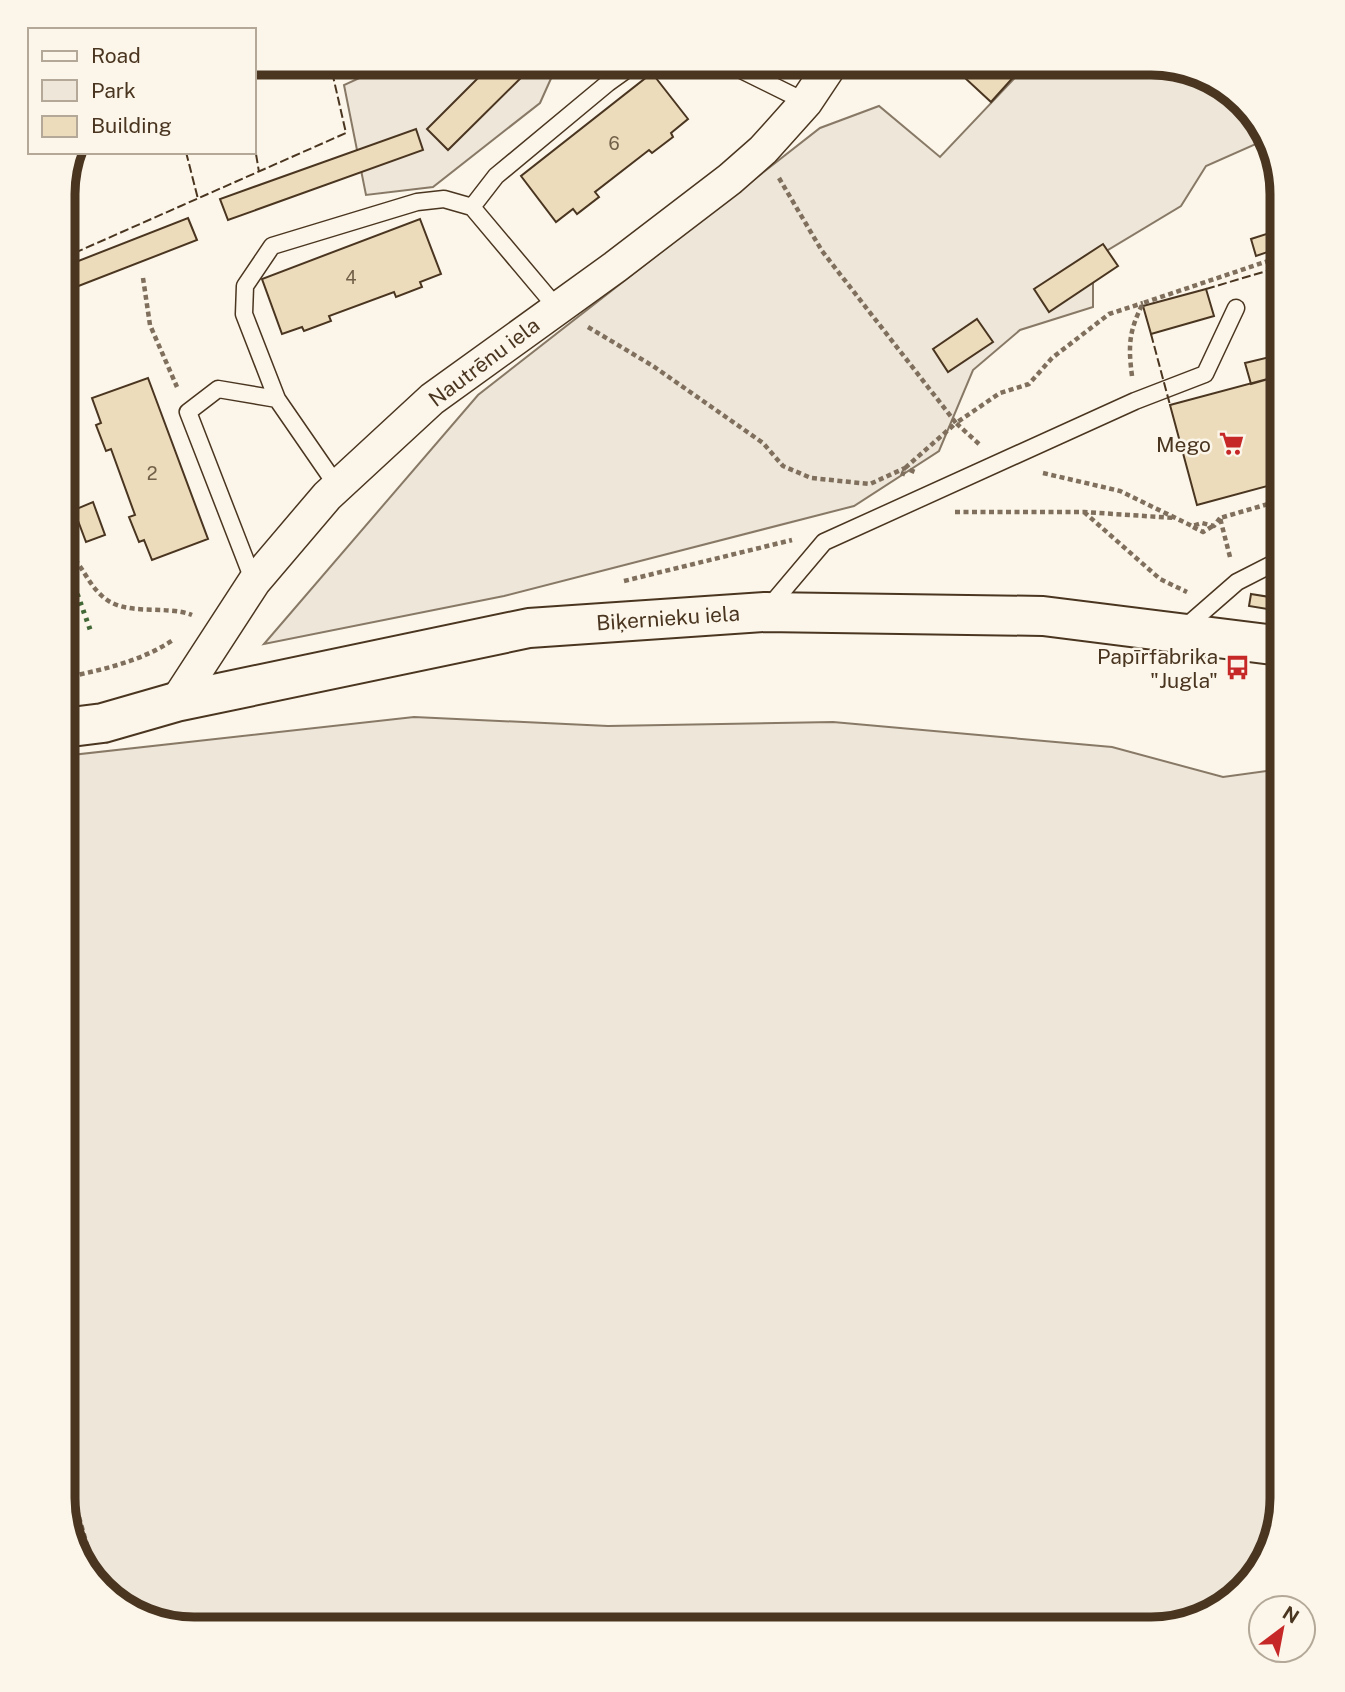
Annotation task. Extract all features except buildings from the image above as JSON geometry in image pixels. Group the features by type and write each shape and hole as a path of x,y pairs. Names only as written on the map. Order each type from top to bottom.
{"main road":[{"name":"Biķernieku iela","path":"76,726 103,723 176,702 529,628 765,612 1043,616 1270,644"}],"street":[{"name":"Nautrēnu iela","path":"176,702 216,621 254,582 337,486 432,399 730,179 763,150 806,102 824,76"}],"lane":[{"path":"472,207 496,176 619,75"},
{"path":"752,76 806,102"},
{"path":"337,486 276,399 244,314 245,286 272,246 417,202 444,199 472,207 557,308"},
{"path":"765,612 824,542 1135,401 1205,373 1236,308"},
{"path":"254,582 188,412 218,389 276,399"},
{"path":"1178,633 1237,582 1270,565"}],"path":[{"path":"763,150 822,251 956,423 1000,463 1120,491 1203,532 1220,519 1270,504"},
{"path":"557,308 653,366 763,443 783,466 811,478 870,484 905,468 956,423 1000,393 1029,384 1052,359 1109,313 1270,260"},
{"path":"143,278 150,326 188,412"},
{"path":"1135,401 1129,346 1132,325 1143,303"},
{"path":"905,468 950,486"},
{"path":"891,513 905,468"},
{"path":"946,512 1084,512 1175,518"},
{"path":"1084,512 1160,579 1211,604"},
{"path":"1220,519 1237,582"},
{"path":"76,558 101,596 122,606 188,613 216,621"},
{"path":"76,675 107,669 162,648 216,621"},
{"path":"76,1507 89,1551"}],"green space":[{"path":"365,75 552,75 540,103 433,187 366,195 344,85"},
{"path":"1017,76 1158,76 1189,82 1210,91 1235,110 1258,143 1206,166 1181,206 1093,259 1093,307 1020,330 973,370 939,451 854,506 504,596 264,644 478,395 820,128 879,106 940,157"},
{"path":"414,717 608,726 833,722 1112,747 1223,777 1270,771 1270,1497 1263,1536 1250,1564 1217,1597 1181,1613 1150,1617 195,1617 156,1610 128,1597 95,1564 82,1536 75,1497 76,755"}],"hedge":[{"path":"76,589 91,632"}],"fence":[{"path":"76,252 346,133 333,75"},
{"path":"187,154 198,199"},
{"path":"256,154 259,172"},
{"path":"1206,289 1270,270"},
{"path":"1151,334 1170,405"}],"place":[{"name":"Mego","path":"1231,444"},
{"name":"Papīrfabrika \"Jugla\"","path":"1238,668"}]}
